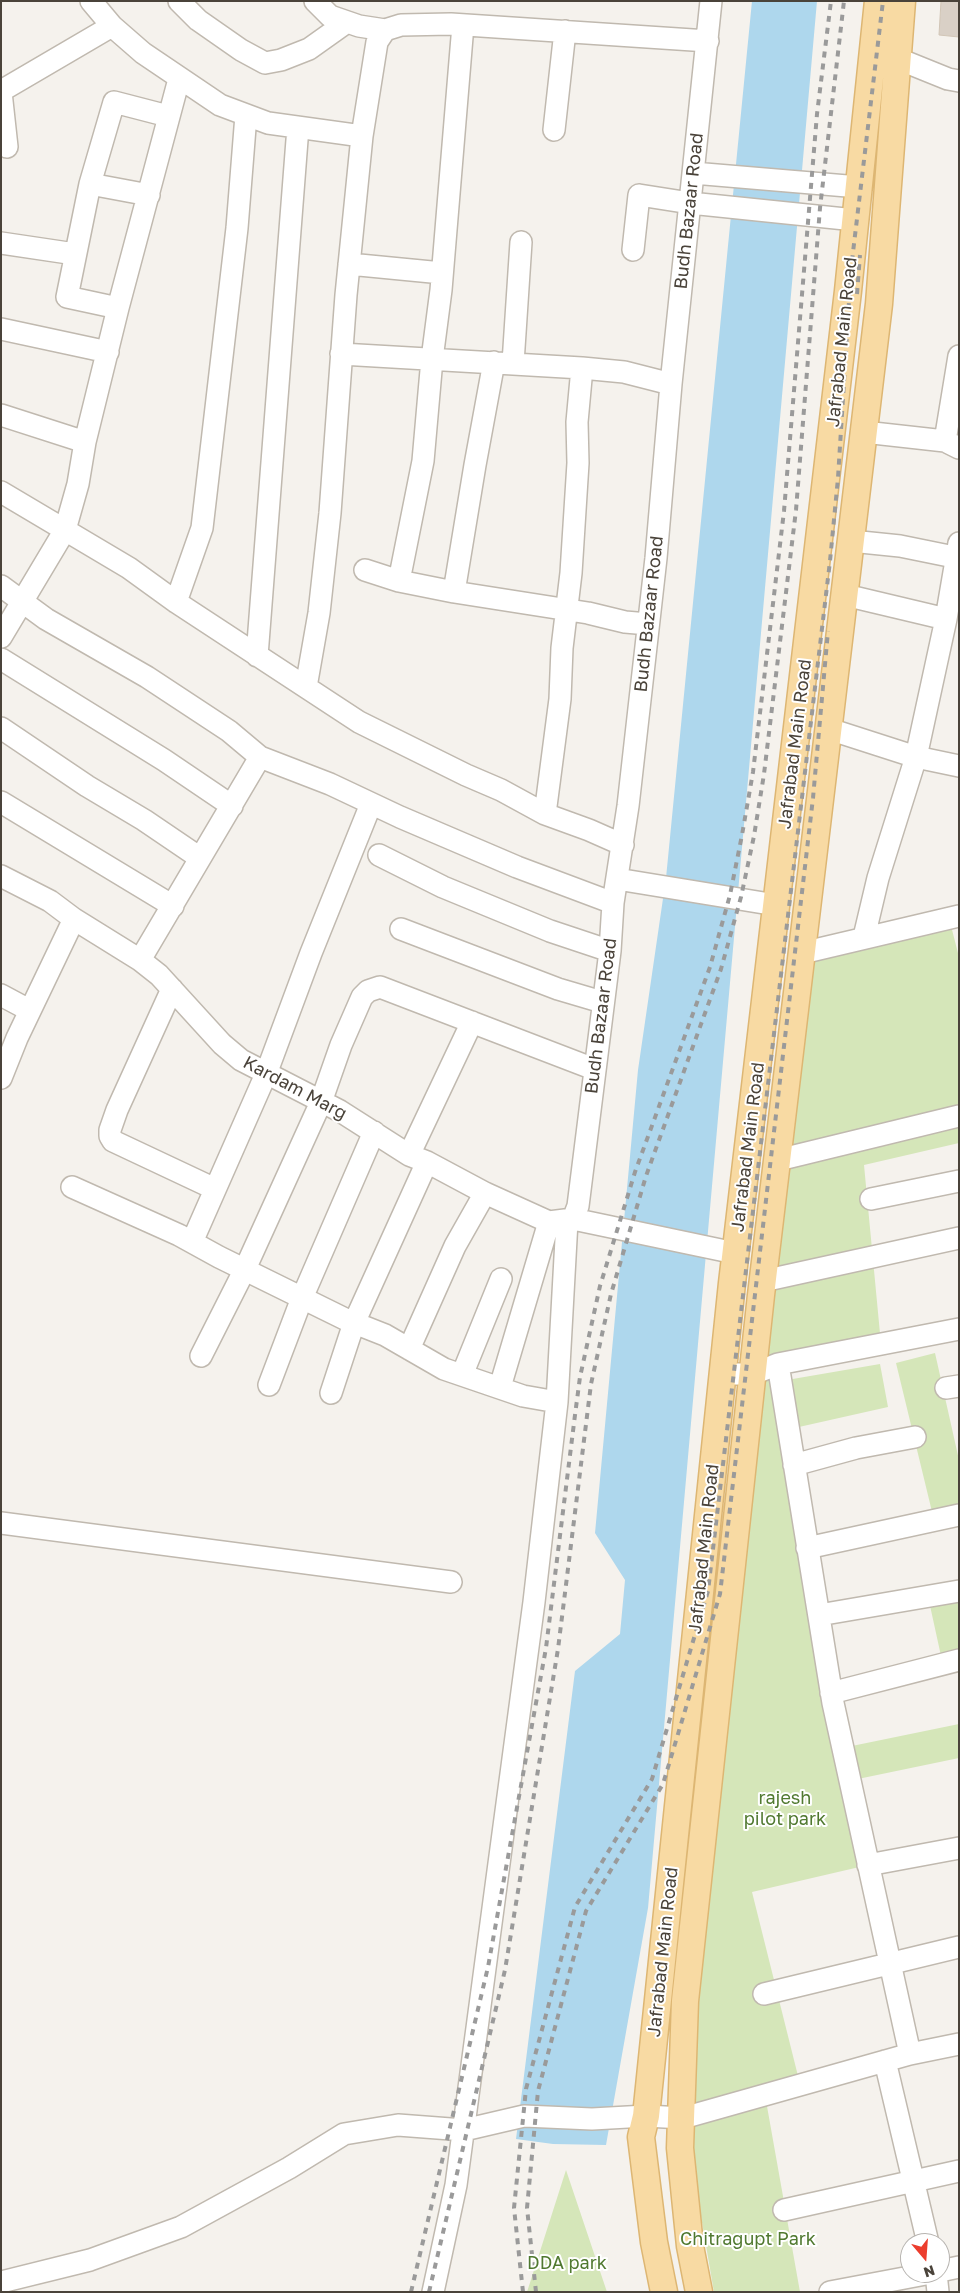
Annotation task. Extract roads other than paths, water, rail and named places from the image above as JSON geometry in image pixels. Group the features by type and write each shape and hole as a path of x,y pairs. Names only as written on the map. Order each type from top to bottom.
{"main road":[{"name":"Jafrabad Main Road","path":"664,2292 654,2242 641,2137 646,2116 722,1374 859,187 878,1"},
{"name":"Jafrabad Main Road","path":"699,2292 690,2246 680,2148 685,2001 763,1281 879,304 896,58 902,1"}],"street":[{"path":"90,1 112,26 143,53 220,104 268,123 362,136"},
{"path":"179,1 198,20 241,50 265,63 281,60 309,48 347,22"},
{"path":"315,1 330,16 359,26 385,30 401,25 463,25 708,41"},
{"name":"Budh Bazaar Road","path":"563,1221 578,1206 602,1002 610,951 613,903 623,845 648,624 711,1"},
{"path":"399,581 423,461 442,273 463,25"},
{"path":"7,148 1,92 112,26"},
{"path":"306,688 319,613 329,521 341,354 362,136 377,42 385,30"},
{"path":"554,130 565,31"},
{"path":"896,58 948,79 959,81"},
{"path":"1,636 65,530 78,484 85,442 118,308 179,78"},
{"path":"118,308 66,296 90,184 114,102 168,116"},
{"path":"176,602 202,528 237,228 246,115"},
{"path":"258,656 298,127"},
{"path":"693,173 859,187"},
{"path":"90,184 149,195"},
{"path":"633,250 639,195 690,203 855,220"},
{"path":"454,592 475,465 503,363 521,242"},
{"path":"1,243 75,254"},
{"path":"349,264 442,273"},
{"path":"1,328 108,352"},
{"path":"341,354 582,368 624,372 671,384"},
{"path":"864,432 952,445 959,356"},
{"path":"545,814 560,699 578,462 578,422 582,368"},
{"path":"1,415 85,442"},
{"path":"1,492 129,568 176,602 359,722 466,775 501,790 545,814 623,845"},
{"path":"851,541 958,552 946,619 916,758 878,878 864,937"},
{"path":"365,570 399,581 454,592 566,610 625,622 648,624"},
{"path":"1,586 20,602 46,619 147,677 229,732 260,757 330,784 371,804 518,867 613,903"},
{"path":"845,595 946,619"},
{"path":"1,659 164,760 232,806"},
{"path":"1,728 87,786 144,820 200,858"},
{"path":"829,729 916,758 959,766"},
{"path":"140,960 260,757"},
{"path":"1,802 173,906"},
{"path":"192,1242 266,1074 311,953 371,804"},
{"path":"379,855 443,887 550,931 610,951"},
{"name":"Kardam Marg","path":"1,876 50,901 74,919 140,960 172,989 222,1044 241,1060 485,1193 563,1221 736,1253"},
{"path":"617,879 776,905"},
{"path":"802,953 959,916"},
{"path":"1,1078 30,1010 74,919"},
{"path":"401,929 558,989 602,1002"},
{"path":"200,1356 245,1269 321,1102 341,1045 362,997 368,991 380,987 594,1069"},
{"path":"172,989 117,1110 110,1130 110,1136 113,1141 215,1189"},
{"path":"1,994 30,1010"},
{"path":"331,1393 354,1323 472,1022"},
{"path":"778,1160 959,1116"},
{"path":"269,1385 302,1298 374,1132"},
{"path":"870,1199 959,1181"},
{"path":"72,1187 192,1242 354,1323 385,1335 444,1369 523,1396 557,1402"},
{"path":"409,1349 455,1246 485,1193"},
{"path":"500,1388 563,1221"},
{"path":"433,2292 456,2186 534,1602 557,1402 563,1221"},
{"path":"763,1281 959,1238"},
{"path":"462,1375 501,1279"},
{"path":"722,1374 753,1374 778,1364 959,1329"},
{"path":"778,1364 832,1692 910,2054"},
{"path":"794,1465 856,1448 915,1437"},
{"path":"808,1548 959,1515"},
{"path":"1,1523 451,1582"},
{"path":"819,1616 959,1591"},
{"path":"832,1692 959,1660"},
{"path":"868,1865 959,1848"},
{"path":"764,1994 959,1947"},
{"path":"1,2282 90,2260 182,2228 289,2168 344,2134 398,2125 464,2130 524,2116 592,2119 646,2116 682,2118 910,2054 959,2044"},
{"path":"886,2061 926,2233"},
{"path":"784,2210 959,2172"},
{"path":"830,2292 900,2279"}],"water":[{"path":"752,1 817,1 648,1908 606,2145 553,2144 516,2139 575,1671 620,1634 625,1580 595,1533 638,1070 666,878"}],"railway":[{"path":"411,2292 488,1967 546,1648 580,1377 600,1286 635,1172 710,967 730,895 742,835 753,772 784,511 817,114 831,1"},
{"path":"429,2292 505,1970 558,1649 591,1384 611,1294 646,1176 721,969 741,897 754,836 764,774 796,510 820,208 844,1"},
{"path":"523,2292 514,2208 526,2089 575,1907 652,1779 708,1591 830,561 838,478 851,269 883,1"},
{"path":"857,294 860,255"},
{"path":"536,2292 527,2208 538,2091 586,1911 663,1784 720,1594 813,798 828,631"}],"park label":[{"name":"rajesh pilot park","path":"785,1808"},
{"name":"Chitragupt Park","path":"748,2239"},
{"name":"DDA park","path":"567,2263"}]}
